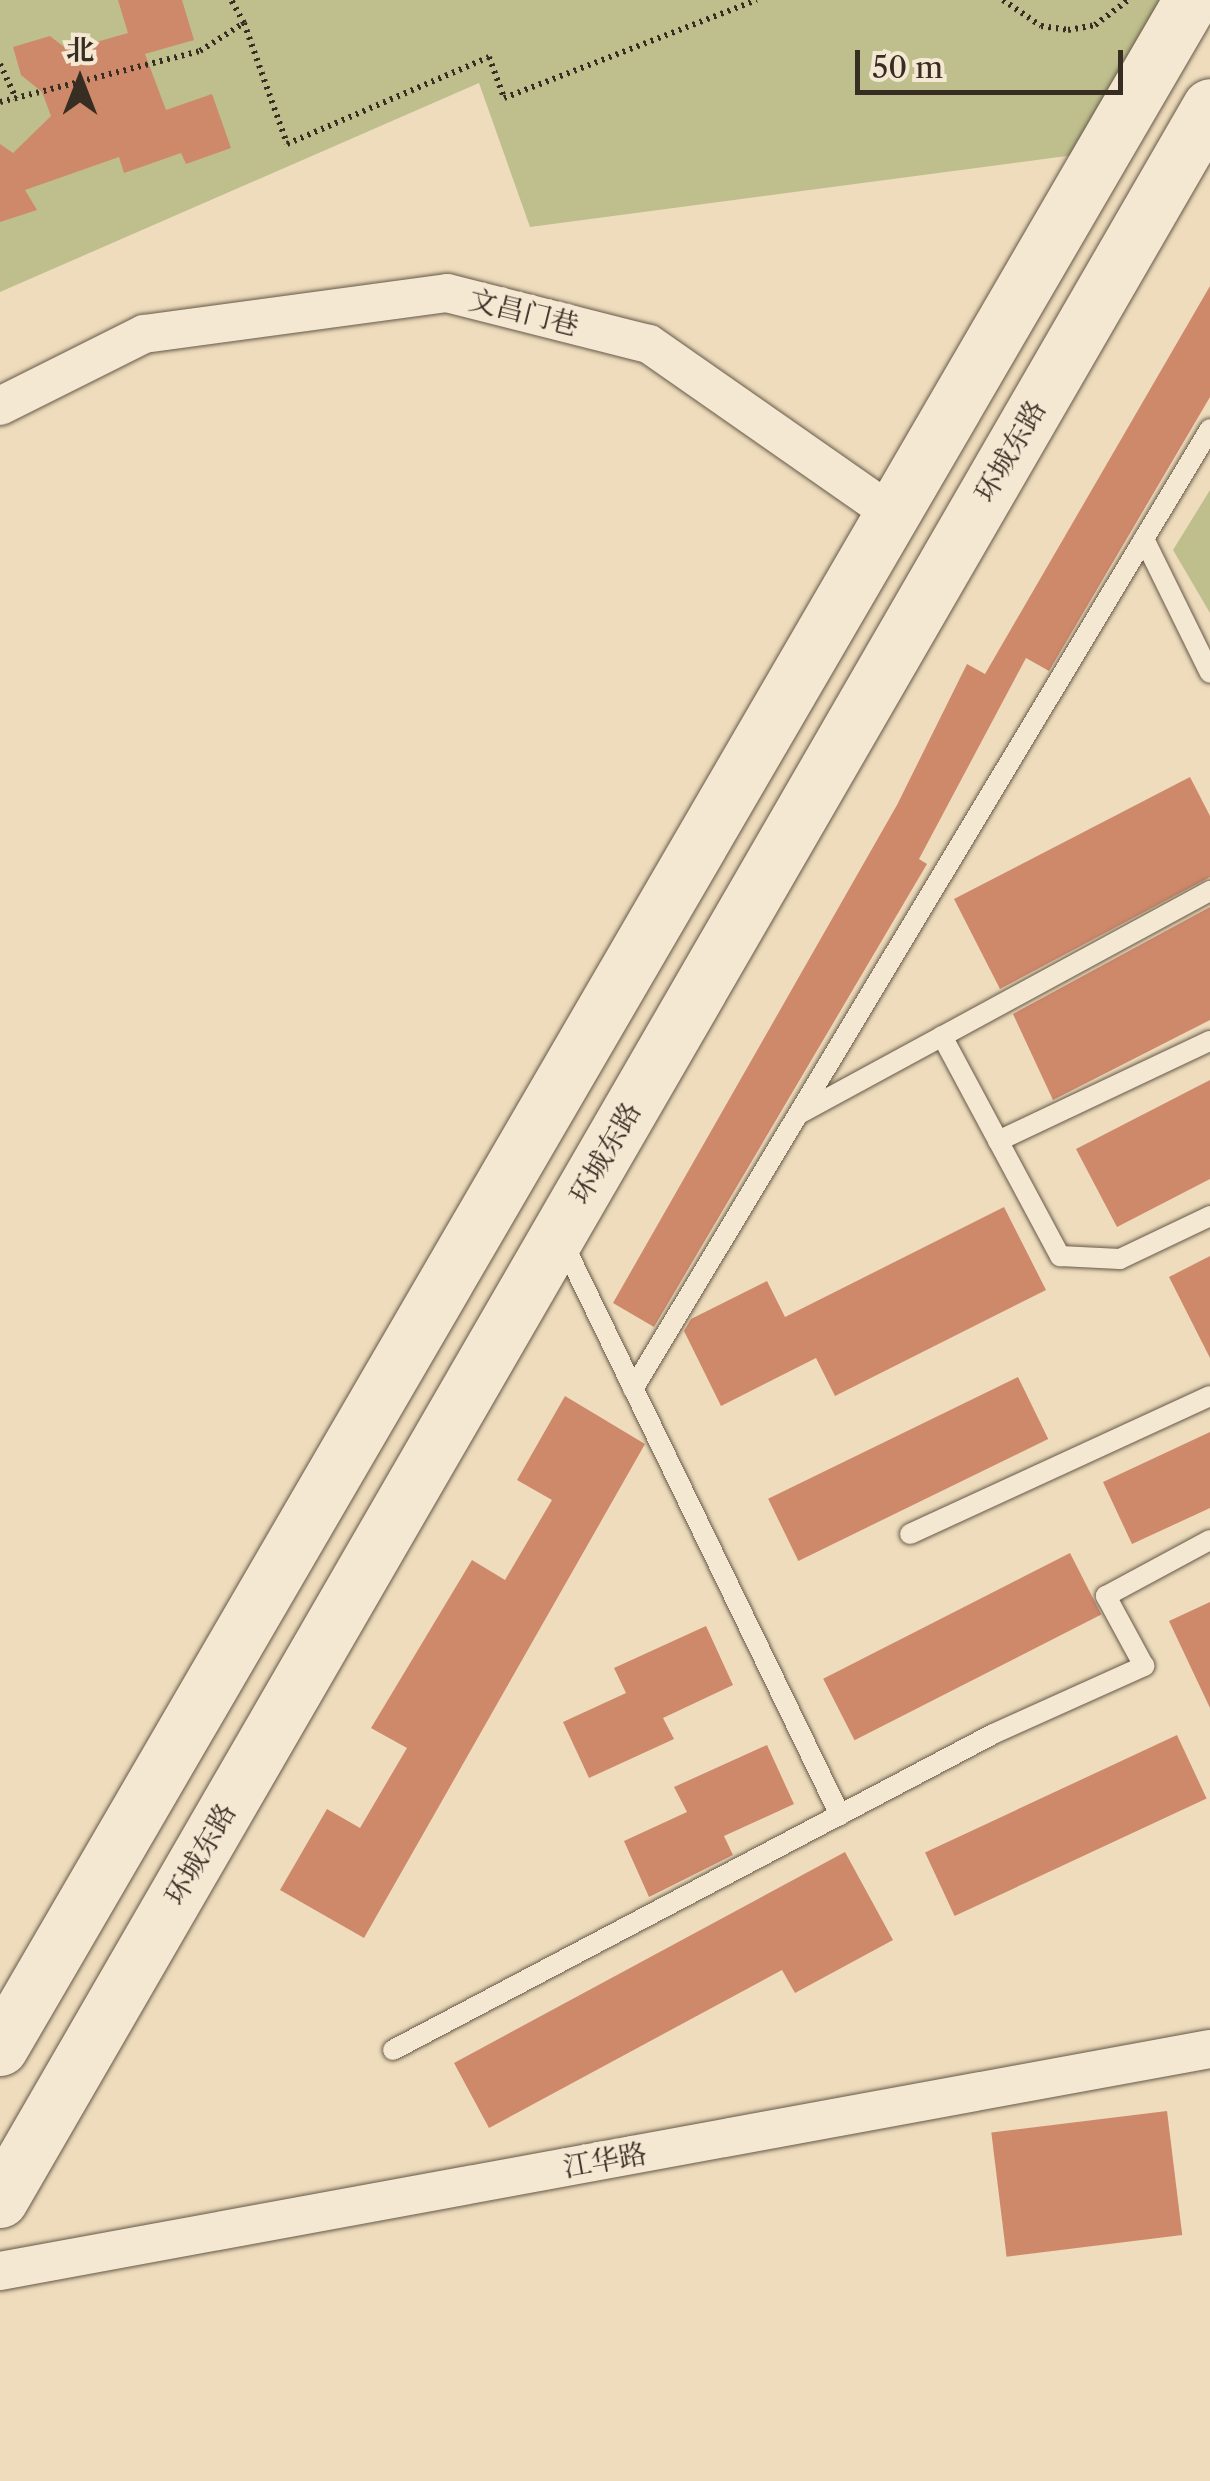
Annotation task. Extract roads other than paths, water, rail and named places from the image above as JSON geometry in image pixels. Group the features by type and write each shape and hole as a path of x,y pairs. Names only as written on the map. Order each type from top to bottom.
{"main road":[{"path":"0,2048 1192,0"},
{"name":"环城东路","path":"0,2200 1210,106"}],"street":[{"name":"文昌门巷","path":"0,406 144,334 447,293 649,344 892,514"},
{"name":"江华路","path":"0,2272 1210,2049"}],"lane":[{"path":"633,1388 1210,429"},
{"path":"1144,539 1210,672"},
{"path":"798,1114 1210,891"},
{"path":"942,1036 1060,1256 1120,1259 1210,1216"},
{"path":"998,1141 1210,1041"},
{"path":"558,1234 840,1815"},
{"path":"910,1534 1210,1396"},
{"path":"393,2050 840,1815 1144,1666 1106,1596 1210,1540"}]}
